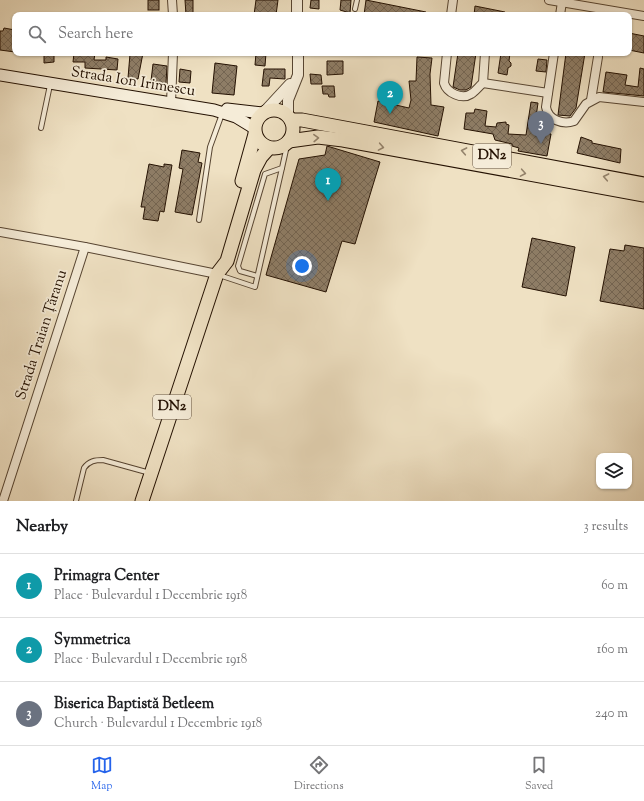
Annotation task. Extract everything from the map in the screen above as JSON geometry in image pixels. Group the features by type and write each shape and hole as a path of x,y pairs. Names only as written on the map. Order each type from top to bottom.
{"main road":[{"name":"Strada Ion Irimescu","path":"0,75 171,103 221,110 264,112"},
{"name":"DN2","path":"142,501 218,271 219,259 255,131 255,122 264,112 278,109 290,118 644,184"},
{"name":"Strada Ion Irimescu","path":"221,110 255,131"},
{"name":"DN2","path":"218,271 227,261 254,170 261,157 279,145 294,131 290,118"},
{"path":"255,131 258,140 279,145"},
{"name":"DN2","path":"279,145 318,137 343,140 644,195"}],"street":[{"path":"172,0 173,12"},
{"path":"297,0 297,12"},
{"path":"451,12 453,0"},
{"path":"549,0 584,3 626,12"},
{"path":"560,12 562,2"},
{"path":"632,13 644,16"},
{"path":"171,103 173,56"},
{"path":"290,118 288,100 298,75 298,56"},
{"path":"447,56 444,83 448,91 466,96 472,94 483,83 485,56"},
{"path":"554,56 546,107 548,116 551,118 567,122 577,118 586,104 591,100 607,97 644,102"},
{"path":"591,100 598,57"},
{"path":"264,112 287,89 298,66"},
{"path":"483,83 548,92"},
{"path":"0,232 218,271"},
{"name":"Strada Traian Țăranu","path":"3,501 85,247"}],"lane":[{"path":"355,9 357,0"},
{"path":"41,128 50,84"},
{"path":"199,220 210,148 221,110"},
{"path":"218,271 255,287 286,150 279,145"},
{"path":"257,276 240,271 238,266 265,174 282,168"},
{"path":"76,501 84,468 96,460 103,460 150,473"}],"building":[{"path":"148,0 159,0 159,10 148,10"},
{"path":"185,0 193,0 193,12 186,12"},
{"path":"256,0 278,0 276,12 254,12"},
{"path":"311,0 319,0 319,9 310,8"},
{"path":"341,0 351,0 350,12 340,10"},
{"path":"366,0 426,12 364,12"},
{"path":"475,6 505,12 474,12"},
{"path":"4,28 12,29 12,52 0,50 0,31 3,31"},
{"path":"632,34 644,36 644,53 632,51"},
{"path":"44,56 54,56 54,62 44,63"},
{"path":"74,56 95,56 94,60 106,60 106,57 118,59 117,70 85,68 85,62 73,62"},
{"path":"130,56 142,56 138,79 128,78"},
{"path":"256,56 266,56 265,66 255,65"},
{"path":"458,56 476,56 471,87 466,90 460,90 453,87"},
{"path":"501,56 510,56 509,61 511,66 508,68 507,75 498,73"},
{"path":"566,56 585,56 576,108 570,116 558,115"},
{"path":"417,57 432,58 430,74 431,105 444,107 438,136 374,122 378,101 409,108 411,100 409,81 416,81"},
{"path":"538,59 547,60 546,72 536,71"},
{"path":"327,61 343,61 343,74 327,75"},
{"path":"215,63 237,66 234,95 212,93"},
{"path":"153,64 167,66 166,83 151,81"},
{"path":"640,68 644,69 644,96 603,92 606,72 627,75 625,85 638,87"},
{"path":"180,69 191,71 190,83 179,82"},
{"path":"264,69 285,69 285,79 270,78 269,86 262,86"},
{"path":"310,74 321,75 322,84 311,84"},
{"path":"322,86 334,86 335,97 329,97 328,94 323,94"},
{"path":"531,102 538,103 534,131 551,134 547,156 518,151 519,148 512,146 512,144 495,140 493,134 464,129 466,113 474,113 475,109 487,111 485,126 496,127 497,123 506,122 506,124 509,125 508,134 526,135"},
{"path":"581,137 592,141 592,143 621,149 620,163 577,153"},
{"path":"327,146 380,162 355,244 342,241 326,292 266,275 299,159 325,155"},
{"path":"182,150 200,153 198,162 202,163 192,215 175,212 183,169 179,168"},
{"path":"149,164 164,167 164,164 172,165 164,212 160,211 158,221 143,219 145,207 141,207"},
{"path":"532,238 575,247 566,296 522,287"},
{"path":"625,245 644,248 644,309 600,301 610,249 624,251"}],"place":[{"name":"Symmetrica","path":"390,114"},
{"name":"Biserica Baptistă Betleem","path":"541,144"},
{"name":"Primagra Center","path":"328,201"}]}
